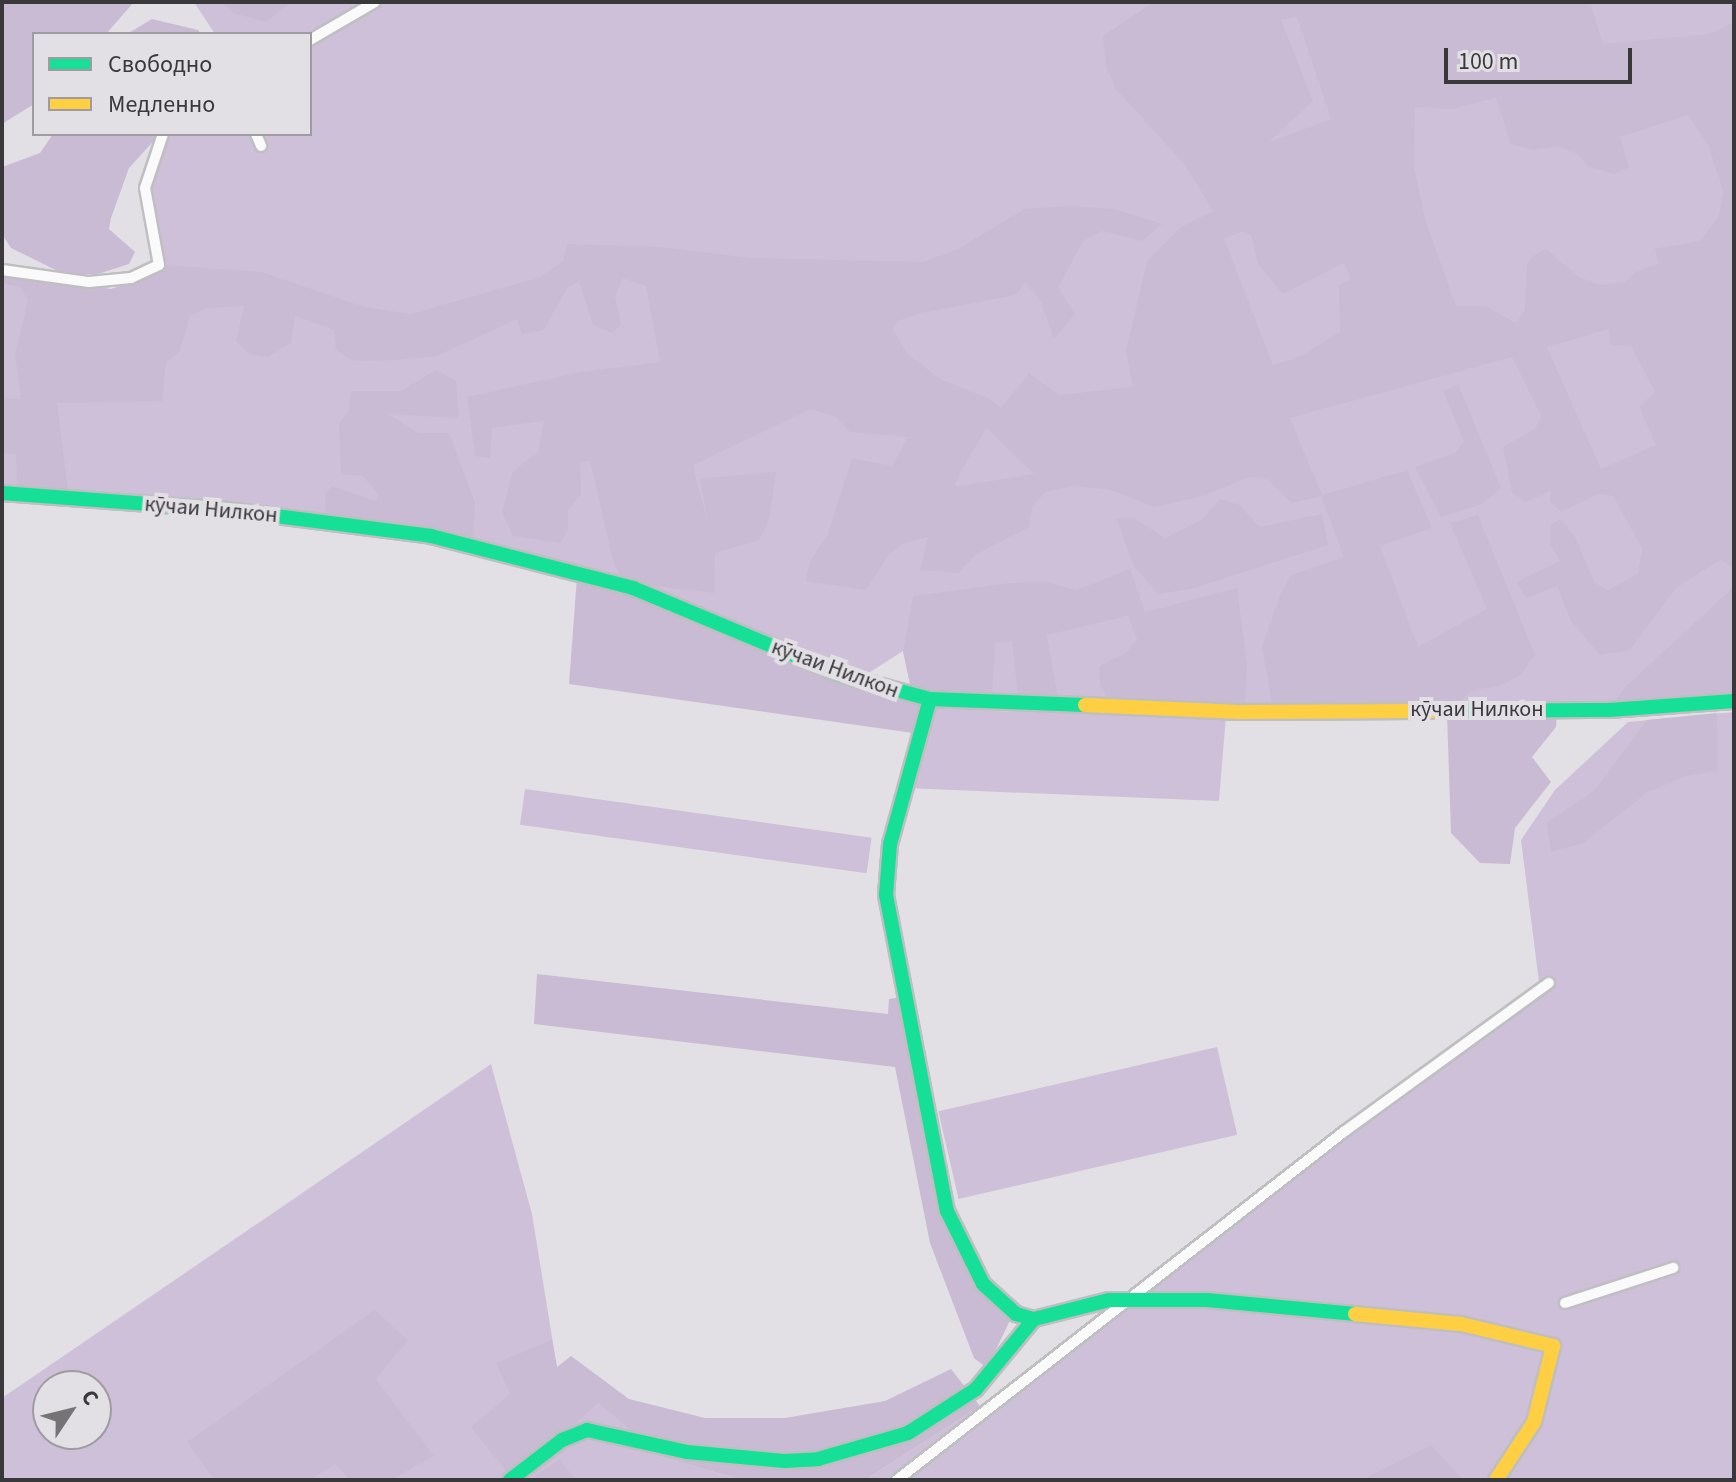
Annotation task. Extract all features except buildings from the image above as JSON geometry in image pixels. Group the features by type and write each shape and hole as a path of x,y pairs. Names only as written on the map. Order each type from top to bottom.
{"street":[{"path":"312,39 375,2"},
{"path":"2,270 89,282 131,278 159,265 145,188 162,136"},
{"path":"257,136 261,146"},
{"name":"кӯчаи Нилкон","path":"2,493 229,510 431,536 633,588 841,675 930,699 1240,712 1609,710 1734,701"},
{"path":"930,699 888,853 891,934 952,1229 993,1295 1016,1314 1034,1319 1130,1299 1243,1303 1461,1324 1553,1346 1534,1422 1496,1480"},
{"path":"897,1480 1345,1131 1549,983"},
{"path":"1565,1303 1673,1268"},
{"path":"510,1480 562,1440 587,1430 687,1452 784,1461 818,1459 908,1433 976,1389 1034,1319"}],"shaded area":[{"path":"2,2 134,2 108,32 32,32 32,105 2,124"},
{"path":"194,2 1734,2 1734,696 1611,704 1245,704 912,693 903,651 867,674 637,584 441,529 180,499 2,486 2,274 111,289 142,280 160,265 144,189 165,136 312,136 312,32 214,32"},
{"path":"221,2 292,2 266,22 233,13"},
{"path":"1154,2 1590,2 1603,44 1710,34 1734,22 1734,568 1721,560 1676,588 1630,650 1600,655 1571,621 1557,586 1526,598 1516,582 1560,561 1550,544 1550,525 1560,519 1574,535 1595,583 1608,590 1638,574 1642,548 1613,496 1598,494 1561,512 1550,502 1551,491 1526,502 1512,493 1503,447 1535,429 1541,416 1512,357 1290,418 1322,495 1407,470 1432,528 1380,546 1418,647 1487,609 1450,523 1478,515 1535,655 1520,675 1502,685 1471,691 1458,704 1272,704 1262,647 1280,595 1291,575 1344,557 1321,496 1292,503 1267,479 1249,477 1203,496 1154,507 1111,490 1074,486 1045,492 1032,508 1029,527 977,554 958,573 920,570 928,537 902,544 889,555 866,590 806,581 810,561 828,534 852,458 892,466 908,437 850,432 836,417 811,409 693,465 709,527 700,479 776,472 769,520 759,540 715,553 714,593 637,584 622,580 613,560 590,461 580,462 581,494 568,510 568,530 560,543 513,536 502,512 513,471 538,452 544,421 492,428 490,458 475,456 467,397 581,372 660,362 646,286 623,278 615,296 621,324 612,333 593,325 579,281 568,287 544,330 522,335 517,319 437,356 396,360 352,361 336,350 334,330 295,316 291,343 268,357 249,354 236,341 244,306 207,308 190,316 179,353 166,362 162,401 57,403 68,491 17,487 16,454 2,453 2,398 21,399 15,355 28,300 20,287 2,283 2,274 111,289 142,280 160,265 262,272 364,307 411,314 540,277 563,261 567,244 660,247 750,258 922,262 958,249 1024,209 1070,206 1114,209 1162,224 1142,241 1102,231 1083,241 1058,288 1075,314 1054,339 1041,302 1025,282 1016,295 921,313 898,321 893,329 907,353 940,379 988,398 1001,408 1029,373 1059,395 1133,387 1126,351 1147,261 1181,227 1213,211 1185,165 1115,88 1106,66 1103,36","holes":["1297,17 1331,119 1269,142 1313,101 1281,20","1496,98 1511,144 1533,150 1558,146 1578,154 1588,167 1615,174 1629,167 1620,137 1688,115 1708,145 1723,191 1719,216 1700,241 1654,249 1659,263 1635,272 1626,282 1600,285 1579,277 1546,249 1534,255 1527,264 1525,310 1516,323 1485,306 1456,306 1425,219 1414,167 1415,107 1452,109","1242,232 1251,235 1258,264 1283,294 1344,263 1351,279 1339,285 1340,332 1301,356 1273,365 1224,238","1609,329 1610,345 1631,346 1655,392 1639,407 1656,445 1601,469 1547,347","987,428 1034,474 954,487"]},
{"path":"152,19 200,32 130,32"},
{"path":"52,136 158,136 129,168 111,218 109,229 135,252 129,264 98,274 64,274 11,248 2,234 2,167 40,153"},
{"path":"436,370 456,381 459,418 388,414 418,433 449,433 475,502 473,538 441,529 326,516 325,493 332,486 376,501 379,495 363,476 341,474 339,423 349,411 351,391 401,391"},
{"path":"1458,384 1501,488 1482,504 1441,517 1415,467 1455,453 1464,441 1443,391"},
{"path":"1220,499 1240,505 1259,527 1322,514 1328,545 1191,589 1158,594 1134,566 1116,518 1134,518 1165,538 1201,520"},
{"path":"1130,569 1145,612 1237,588 1247,665 1245,704 1109,700 1100,684 1099,666 1126,653 1137,639 1128,616 1047,635 1058,699 1018,697 1012,641 995,643 992,697 912,693 903,651 913,596 1010,583 1045,582 1076,590"},
{"path":"577,577 670,606 756,647 842,679 930,702 920,734 569,684"},
{"path":"1734,587 1734,696 1614,703 1625,687"},
{"path":"930,702 992,711 1226,716 1219,801 906,788"},
{"path":"1734,712 1734,1480 865,1480 980,1406 1540,990 1521,840 1555,790 1628,722"},
{"path":"1557,713 1556,727 1532,757 1551,782 1515,828 1510,864 1480,863 1451,833 1447,714"},
{"path":"1717,713 1718,771 1686,776 1648,792 1583,843 1551,852 1547,823 1595,790 1647,720"},
{"path":"525,789 872,838 867,873 520,825"},
{"path":"537,974 888,1014 889,999 902,997 948,1229 985,1282 1015,1310 987,1368 974,1358 930,1243 895,1067 534,1024"},
{"path":"1217,1047 1237,1135 959,1199 938,1111"},
{"path":"491,1064 532,1214 557,1368 662,1457 742,1480 2,1480 2,1398 32,1378 32,1450 112,1450 112,1370 43,1370"},
{"path":"375,1310 408,1340 376,1379 434,1456 391,1480 350,1480 335,1464 310,1480 214,1480 187,1442"},
{"path":"552,1340 557,1367 571,1356 629,1399 705,1418 785,1418 885,1401 951,1369 980,1406 865,1480 742,1480 662,1457 598,1403 513,1480 471,1427 510,1394 496,1363"},
{"path":"1431,1445 1463,1480 1361,1480"},
{"path":"560,1459 575,1480 530,1480"}],"traffic: fast":[{"path":"2,493 229,510 431,536 633,588 841,675 930,699 1085,705"},
{"path":"930,699 890,844 886,895 947,1211 983,1284 1016,1314 1034,1319 1109,1300 1207,1300 1355,1314"},
{"path":"1460,711 1609,710 1734,701"},
{"path":"510,1480 562,1440 587,1430 687,1452 784,1461 818,1459 908,1433 976,1389 1034,1319"}],"traffic: slow":[{"path":"1085,705 1240,712 1460,711"},
{"path":"1355,1314 1461,1324 1553,1346 1534,1422 1496,1480"}]}
